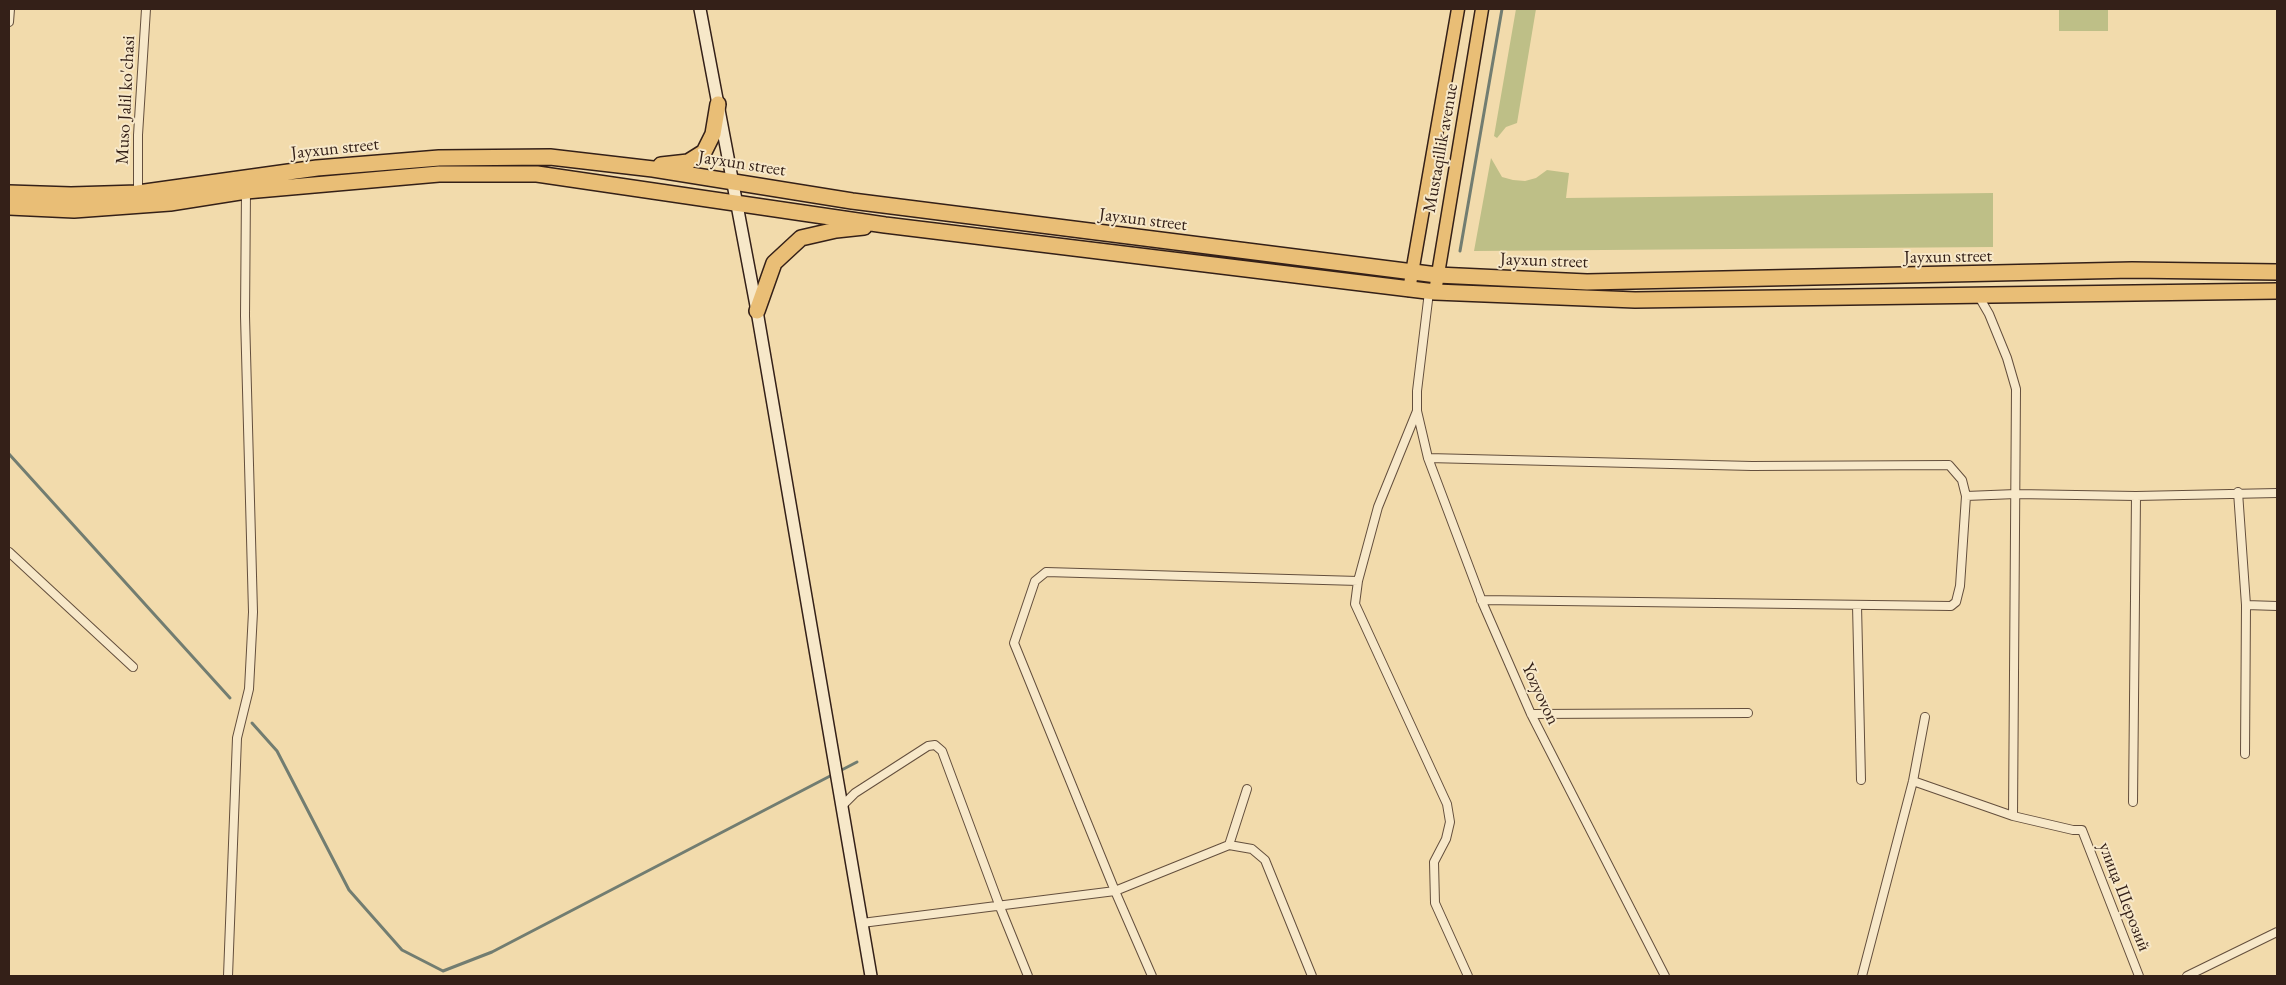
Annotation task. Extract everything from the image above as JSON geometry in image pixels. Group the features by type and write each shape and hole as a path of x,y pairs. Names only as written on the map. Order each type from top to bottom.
{"highway":[{"path":"614,164 667,165 688,162 704,152 713,134 718,104"},
{"name":"Jayxun street","path":"9,193 71,195 138,193 317,168 440,158 550,157 614,164 852,201 1437,275 1587,282 2132,270 2277,272"},
{"name":"Jayxun street","path":"9,207 74,210 170,202 246,191 438,174 537,174 885,225 1432,292 1635,300 2277,291"},
{"path":"757,311 774,262 802,238 836,230 885,225"}],"main road":[{"path":"700,9 757,311 871,976"},
{"name":"Mustaqillik avenue","path":"1409,290 1458,9"},
{"name":"Mustaqillik avenue","path":"1432,292 1437,275 1482,9"}],"street":[{"path":"9,22 10,9"},
{"name":"Muso Jalil ko'chasi","path":"138,193 138,135 146,9"},
{"path":"228,976 237,738 249,689 253,612 245,316 246,191"},
{"path":"1432,292 1417,392 1417,411 1378,507 1358,581 1355,604 1447,804 1450,822 1446,840 1434,862 1435,903 1468,976"},
{"path":"1914,781 2013,816 2016,389 2007,358 1989,314 1978,295"},
{"name":"Yozyovon","path":"1417,411 1428,458 1481,600 1531,714 1665,976"},
{"path":"1428,458 1752,466 1948,465 1962,480 1966,496 1960,586 1956,602 1951,606 1481,600"},
{"path":"1966,496 2016,494 2136,496 2238,492 2277,493"},
{"path":"2238,492 2246,605 2245,754"},
{"path":"2133,802 2136,496"},
{"path":"9,552 133,667"},
{"path":"1152,976 1115,891 1014,643 1035,581 1046,572 1358,581"},
{"path":"1857,605 1861,780"},
{"path":"2246,605 2277,606"},
{"path":"1531,714 1748,713"},
{"path":"1862,976 1914,781 1925,717"},
{"path":"843,805 855,793 928,746 935,745 942,751 1000,907 1028,976"},
{"path":"1229,845 1246,789"},
{"name":"улица Шерозий","path":"2013,816 2073,830 2082,830 2139,976"},
{"path":"862,923 1115,891 1229,845 1252,850 1265,860 1312,976"},
{"path":"2187,976 2276,935"}],"green space":[{"path":"1516,9 1536,9 1517,123 1506,127 1497,138 1494,136"},
{"path":"2059,9 2108,9 2108,31 2059,31"},
{"path":"1491,158 1502,177 1513,180 1525,181 1536,178 1547,170 1569,173 1566,198 1993,193 1993,247 1474,251"}],"waterway":[{"path":"1460,251 1502,9"},
{"path":"9,454 230,698"},
{"path":"252,723 277,751 349,890 402,950 443,971 492,952 857,762"}]}
